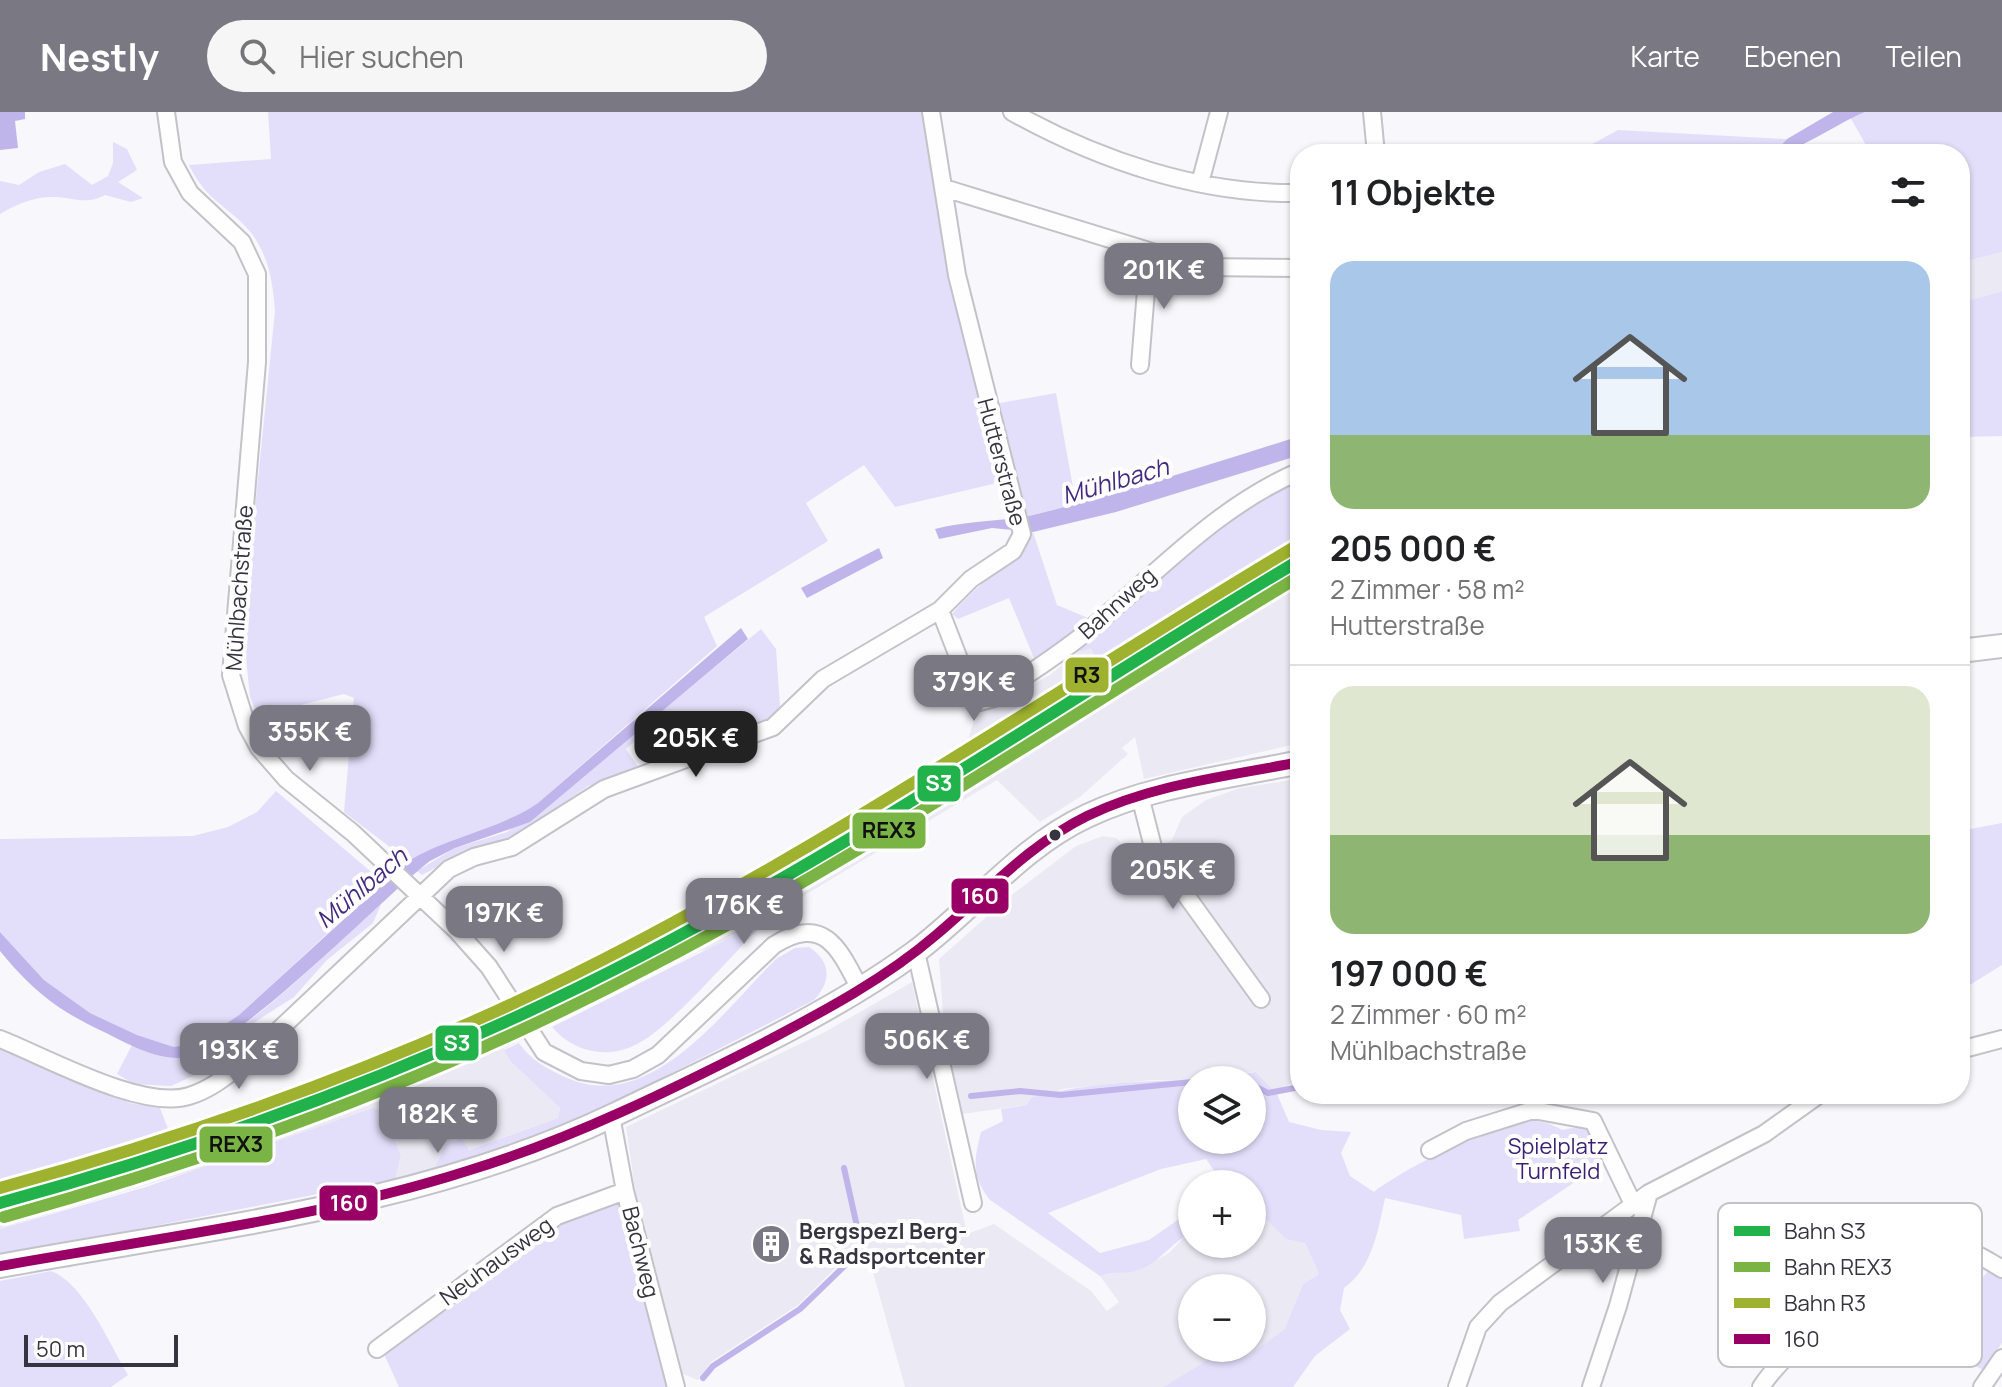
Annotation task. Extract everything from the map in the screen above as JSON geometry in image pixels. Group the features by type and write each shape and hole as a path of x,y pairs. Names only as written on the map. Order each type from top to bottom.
{"main road":[{"path":"1970,650 2002,646"},
{"path":"0,1266 388,1192 517,1154 611,1116 860,989 916,952 1057,833 1111,805 1290,764"}],"street":[{"name":"Mühlbachstraße","path":"166,112 173,162 190,193 242,242 257,274 258,348 231,675 247,726 271,763 388,867 489,967 544,1052 581,1071 609,1075 633,1069 658,1055 774,945 790,935 816,933 832,941 860,989"},
{"name":"Hutterstraße","path":"0,1039 124,1090 158,1097 186,1097 215,1085 247,1060 412,890 474,857 512,847 604,789 773,727 823,679 940,610 971,579 1013,551 1022,534 960,290 931,112"},
{"path":"1012,112 1116,162 1200,183 1290,192"},
{"path":"1200,183 1219,112"},
{"path":"1372,112 1375,144"},
{"path":"944,188 1149,253 1226,270 1290,268"},
{"path":"1140,365 1149,253"},
{"name":"Bahnweg","path":"940,610 976,703 994,698 1087,632 1200,531 1241,502 1290,476"},
{"path":"1140,796 1154,851 1261,999"},
{"path":"916,952 973,1203"},
{"path":"1970,1047 2002,1039"},
{"path":"1457,1387 1478,1327 1500,1303 1649,1193 1764,1134 1806,1104"},
{"path":"1430,1150 1466,1131 1533,1110 1593,1121 1633,1204"},
{"name":"Bachweg","path":"611,1116 625,1191 676,1387"},
{"name":"Neuhausweg","path":"377,1349 557,1216 625,1191"},
{"path":"1591,1387 1618,1306 1649,1193"},
{"path":"1982,1258 2002,1269"},
{"path":"1982,1387 2002,1358"},
{"path":"1761,1387 1776,1367"}],"shaded area":[{"path":"0,112 25,112 25,119 15,121 18,148 0,150"},
{"path":"1833,112 1865,112 1803,144 1782,144"},
{"path":"2002,252 2002,291 1970,300 1970,260"},
{"path":"1290,439 1290,458 1116,512 1033,532 992,528 939,539 935,529 1021,517 1167,478"},
{"path":"879,548 883,558 807,598 801,588"},
{"path":"1290,550 1290,745 1144,779 1135,737 1122,748 1128,754 1080,797 1040,822 997,780 718,947 700,951 504,1049 510,1061 560,1108 558,1118 468,1150 462,1138 446,1144 434,1169 395,1179 401,1156 384,1113 0,1229 0,1193 16,1185 223,1123 324,1086 539,994 671,926 667,916 696,909 966,747 975,716 1050,675 1078,652 1091,649 1099,663"},
{"path":"741,628 748,639 530,822 455,848 430,861 268,1006 202,1051 178,1058 169,1057 149,1053 121,1041 73,1016 47,998 0,951 0,932 44,980 90,1013 137,1035 174,1047 199,1042 239,1015 408,861 440,845 507,820 538,803"},
{"path":"1290,780 1290,1084 1277,1094 1266,1082 1266,1066 1178,1066 1178,1081 1152,1080 1062,1089 1027,1105 962,1114 944,1028 939,959 1009,897 1076,846 1103,836 1116,838 1138,859 1172,840 1182,817 1206,800 1240,788"},
{"path":"912,982 967,1234 994,1224 1091,1291 1107,1311 1119,1302 1100,1276 1111,1271 1137,1271 1169,1253 1178,1244 1178,1258 1266,1258 1266,1219 1305,1243 1319,1274 1303,1284 1286,1329 1266,1344 1266,1274 1178,1274 1178,1362 1204,1362 1163,1387 905,1387 864,1240 798,1305 711,1362 698,1380 683,1374 638,1211 626,1127 825,1032"}],"green space":[{"path":"268,112 923,112 999,476 993,484 895,507 864,465 806,503 828,541 704,617 717,646 538,803 507,820 440,845 408,861 344,812 354,698 344,694 258,716 250,697 243,628 274,301 269,271 258,243 244,225 203,188 189,165 271,159"},
{"path":"1865,112 2002,112 2002,252 1970,260 1970,144 1865,144 1850,117"},
{"path":"1618,130 1787,139 1782,144 1592,144"},
{"path":"113,142 127,149 137,170 118,182 143,198 131,202 105,195 86,200 41,198 19,204 0,214 0,181 19,185 39,172 65,164 92,185 108,176 113,163"},
{"path":"2002,291 2002,436 1970,437 1970,300"},
{"path":"1056,393 1076,504 1028,516 995,404"},
{"path":"1290,481 1290,550 1278,554 1099,664 1091,649 1078,652 1092,633 1203,533"},
{"path":"1033,532 1057,605 1093,620 1036,663 1009,598 958,619 952,614 1015,554"},
{"path":"761,629 776,649 780,706 771,718 694,752 664,716 626,749 641,771 588,786 514,838 471,849 422,875 417,871 455,848 507,832 604,759"},
{"path":"276,791 383,882 239,1015 199,1042 174,1047 137,1035 90,1013 44,980 0,932 0,839 193,836 228,827 257,812"},
{"path":"2002,823 2002,965 1970,985 1970,829"},
{"path":"382,902 373,923 327,960 294,997 255,1022 217,1065 171,1086 134,1084 117,1074 132,1045 161,1055 179,1057 200,1051 226,1037 284,992"},
{"path":"758,924 759,928 683,1008 637,1044 614,1052 591,1051 560,1036 552,1027"},
{"path":"809,947 822,959 826,972 824,986 814,1000 578,1121 434,1169 446,1144 462,1138 469,1150 558,1118 560,1108 510,1061 504,1050 519,1043 534,1060 547,1068 567,1078 598,1086 628,1082 656,1070 684,1052 776,959 795,948"},
{"path":"0,1049 16,1050 130,1103 160,1108 172,1139 0,1193"},
{"name":"Spielplatz Turnfeld","path":"1178,1081 1178,1154 1266,1154 1266,1082 1277,1094 1289,1122 1321,1130 1351,1132 1341,1153 1350,1176 1374,1192 1442,1152 1514,1122 1540,1122 1562,1130 1587,1129 1595,1137 1605,1162 1518,1220 1520,1231 1464,1239 1461,1215 1385,1198 1368,1259 1344,1288 1340,1310 1350,1329 1315,1356 1293,1387 1163,1387 1204,1362 1266,1362 1266,1343 1285,1329 1303,1284 1319,1274 1305,1243 1286,1239 1266,1219 1266,1170 1213,1170 1206,1159 1161,1169 1048,1213 1100,1253 1149,1240 1178,1220 1178,1242 1147,1267 1100,1276 990,1200 976,1168 981,1132 1003,1121 1001,1109 1027,1105 1031,1098 1070,1089"},
{"path":"373,1108 384,1112 401,1156 395,1179 0,1256 0,1229 146,1187"},
{"path":"620,1202 666,1387 399,1387 383,1352 558,1221"},
{"path":"51,1271 63,1278 85,1301 128,1375 111,1387 0,1387 0,1281"},
{"path":"1988,1271 2002,1279 2002,1343 1983,1370 1977,1367 1982,1367 1982,1278"}],"waterway":[{"path":"971,1096 1020,1091 1061,1095 1178,1083"},
{"path":"1266,1092 1290,1089"},
{"path":"703,1378 713,1366 800,1309 862,1249 844,1168"}],"rail line":[{"name":"R3","path":"0,1188 164,1139 325,1083 561,981 804,849 1290,550"},
{"name":"S3","path":"0,1203 247,1126 407,1065 564,995 809,863 1290,566"},
{"name":"REX3","path":"4,1217 170,1167 333,1109 493,1043 572,1006 733,922 815,875 1290,582"}],"transit line":[{"name":"160","path":"0,1266 294,1215 410,1188 545,1144 694,1077 855,992 917,951 1045,841 1087,816 1165,789 1290,764"}],"place":[{"name":"Bergspezl Berg- & Radsportcenter","path":"771,1244"}],"water label":[{"name":"Mühlbach","path":"1115,480"},
{"name":"Mühlbach","path":"361,887"}]}
